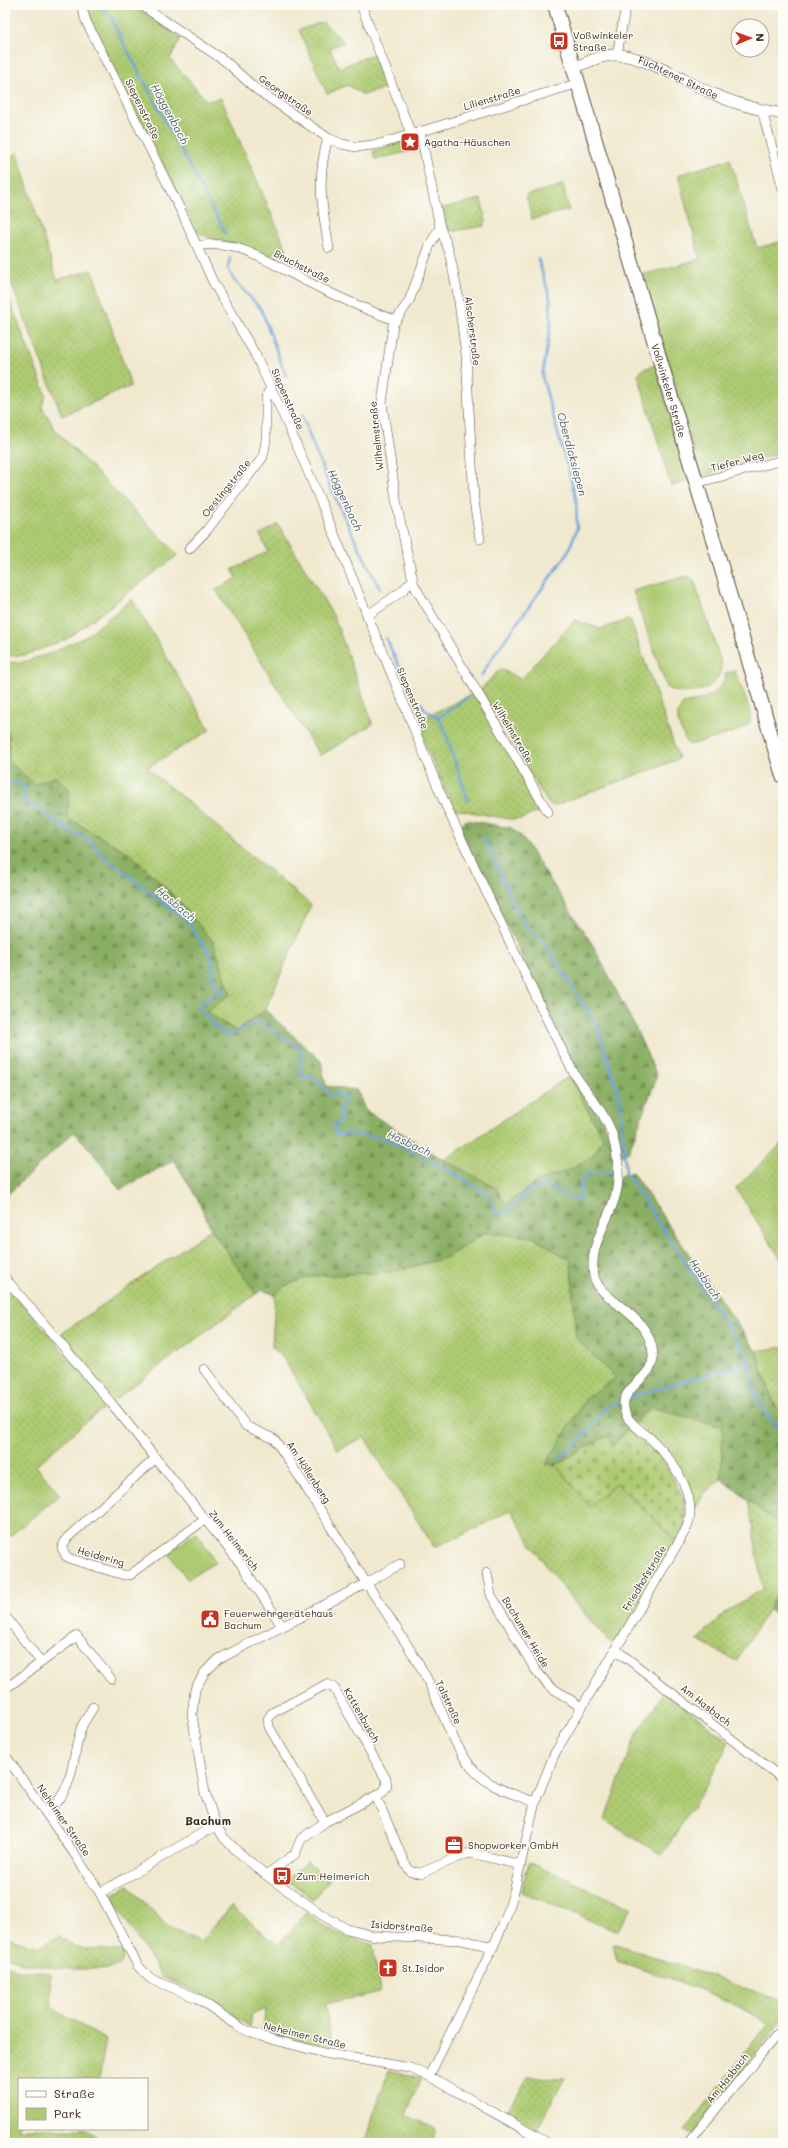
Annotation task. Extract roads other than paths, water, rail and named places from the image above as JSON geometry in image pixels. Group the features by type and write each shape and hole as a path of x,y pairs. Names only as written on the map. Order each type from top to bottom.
{"main road":[{"name":"Voßwinkeler Straße","path":"555,5 783,776"}],"street":[{"name":"Siepenstraße","path":"82,5 86,21 197,246 213,282 255,354 271,387 326,515 450,814 570,1067 605,1117 613,1138 618,1166"},
{"name":"Georgstraße","path":"141,5 225,61 256,89 328,138 342,144 364,147 416,132"},
{"name":"Alscherstraße","path":"361,5 416,132 440,227 450,250 464,336 474,500 480,539"},
{"path":"617,55 626,5"},
{"name":"Füchtener Straße","path":"574,68 605,56 617,55 643,60 717,96 762,110 783,114"},
{"name":"Lilienstraße","path":"416,132 578,83"},
{"path":"762,110 783,189"},
{"path":"328,138 321,170 320,183 329,248"},
{"name":"Wilhelmstraße","path":"440,227 428,250 409,301 394,320 382,399 382,412 391,475 412,581 548,812"},
{"name":"Bruchstraße","path":"197,246 223,245 245,250 266,259 308,282 394,320"},
{"name":"Oestingstraße","path":"188,549 207,530 263,457 266,447 266,397 271,387"},
{"name":"Tiefer Weg","path":"696,483 783,460"},
{"path":"367,616 402,591 412,581"},
{"name":"Friedhofstraße","path":"493,1947 505,1920 521,1865 535,1802 555,1753 580,1707 689,1524 691,1512 686,1490 675,1468 657,1445 626,1415 624,1404 626,1395 648,1371 654,1355 643,1327 598,1286 594,1272 595,1250 601,1230 614,1200 618,1178 618,1166"},
{"name":"Zum Heimerich","path":"5,1278 112,1404 241,1564 282,1626"},
{"name":"Am Höllenberg","path":"204,1369 246,1426 274,1439 367,1584"},
{"name":"Heidering","path":"155,1459 67,1538 63,1543 63,1553 71,1559 124,1575 130,1575 204,1520"},
{"path":"100,1893 216,1825 205,1794 194,1738 192,1715 195,1689 205,1672 219,1659 367,1584 400,1564"},
{"name":"Bachumer Heide","path":"487,1573 491,1595 535,1669 548,1685 580,1707"},
{"name":"Talstraße","path":"367,1584 397,1627 421,1668 453,1735 472,1768 494,1785 508,1793 535,1802"},
{"path":"5,1616 41,1662"},
{"path":"5,1689 77,1636 111,1679"},
{"name":"Am Hasbach","path":"615,1648 783,1779"},
{"name":"Kattenbusch","path":"266,1874 295,1854 301,1839 325,1822 376,1796 386,1789 386,1779 331,1685 323,1685 272,1713 268,1719 269,1727 325,1822"},
{"path":"46,1812 59,1802 68,1786 83,1725 93,1707"},
{"name":"Neheimer Straße","path":"5,1755 46,1812 100,1893 138,1966 151,1979 197,1998 243,2029 260,2036 324,2053 410,2068 429,2076 548,2143"},
{"path":"376,1796 404,1862 411,1872 421,1873 471,1853 521,1865"},
{"name":"Isidorstraße","path":"216,1825 224,1838 237,1851 266,1874 322,1915 348,1929 374,1936 462,1940 493,1947"},
{"path":"429,2076 493,1947"},
{"name":"Am Hasbach","path":"688,2143 783,2027"}],"waterway":[{"name":"Höggenbach","path":"98,6 111,16 116,29 226,234"},
{"path":"230,257 228,268 233,279 261,309 286,376"},
{"name":"Oberdicksiepen","path":"481,676 496,652 567,554 577,529 576,498 542,376 551,323 550,298 538,259"},
{"name":"Höggenbach","path":"302,415 328,482 380,589"},
{"name":"Höggenbach","path":"386,638 410,690 425,709 438,718 444,729 468,800"},
{"name":"Oberdicksiepen","path":"438,718 468,697"},
{"name":"Hasbach","path":"5,781 21,784 26,788 22,800 39,809 65,829 90,841 102,855 188,922 211,957 214,968 212,976 213,982 224,990 204,999 199,1008 212,1024 228,1036 250,1025 261,1023 302,1049 300,1071 301,1077 313,1077 330,1096 338,1094 345,1097 345,1102 339,1109 342,1119 334,1126 336,1135 347,1133 385,1139 448,1170 488,1195 497,1214 506,1213 530,1189 546,1186 565,1196 579,1200 581,1183 588,1173 616,1172"},
{"path":"483,836 521,920 547,947 597,1026 620,1098 626,1173 744,1351 752,1385 757,1397 774,1425 783,1433"},
{"path":"630,1397 749,1362"},
{"path":"559,1459 584,1435 604,1408 622,1401"}],"place":[{"name":"Voßwinkeler Straße","path":"559,41"},
{"name":"Agatha-Häuschen","path":"410,142"},
{"name":"Feuerwehrgerätehaus Bachum","path":"210,1619"},
{"name":"Shopworker GmbH","path":"454,1845"},
{"name":"Zum Heimerich","path":"282,1876"},
{"name":"St.Isidor","path":"388,1968"}],"district":[{"name":"Bachum","path":"208,1821"}]}
